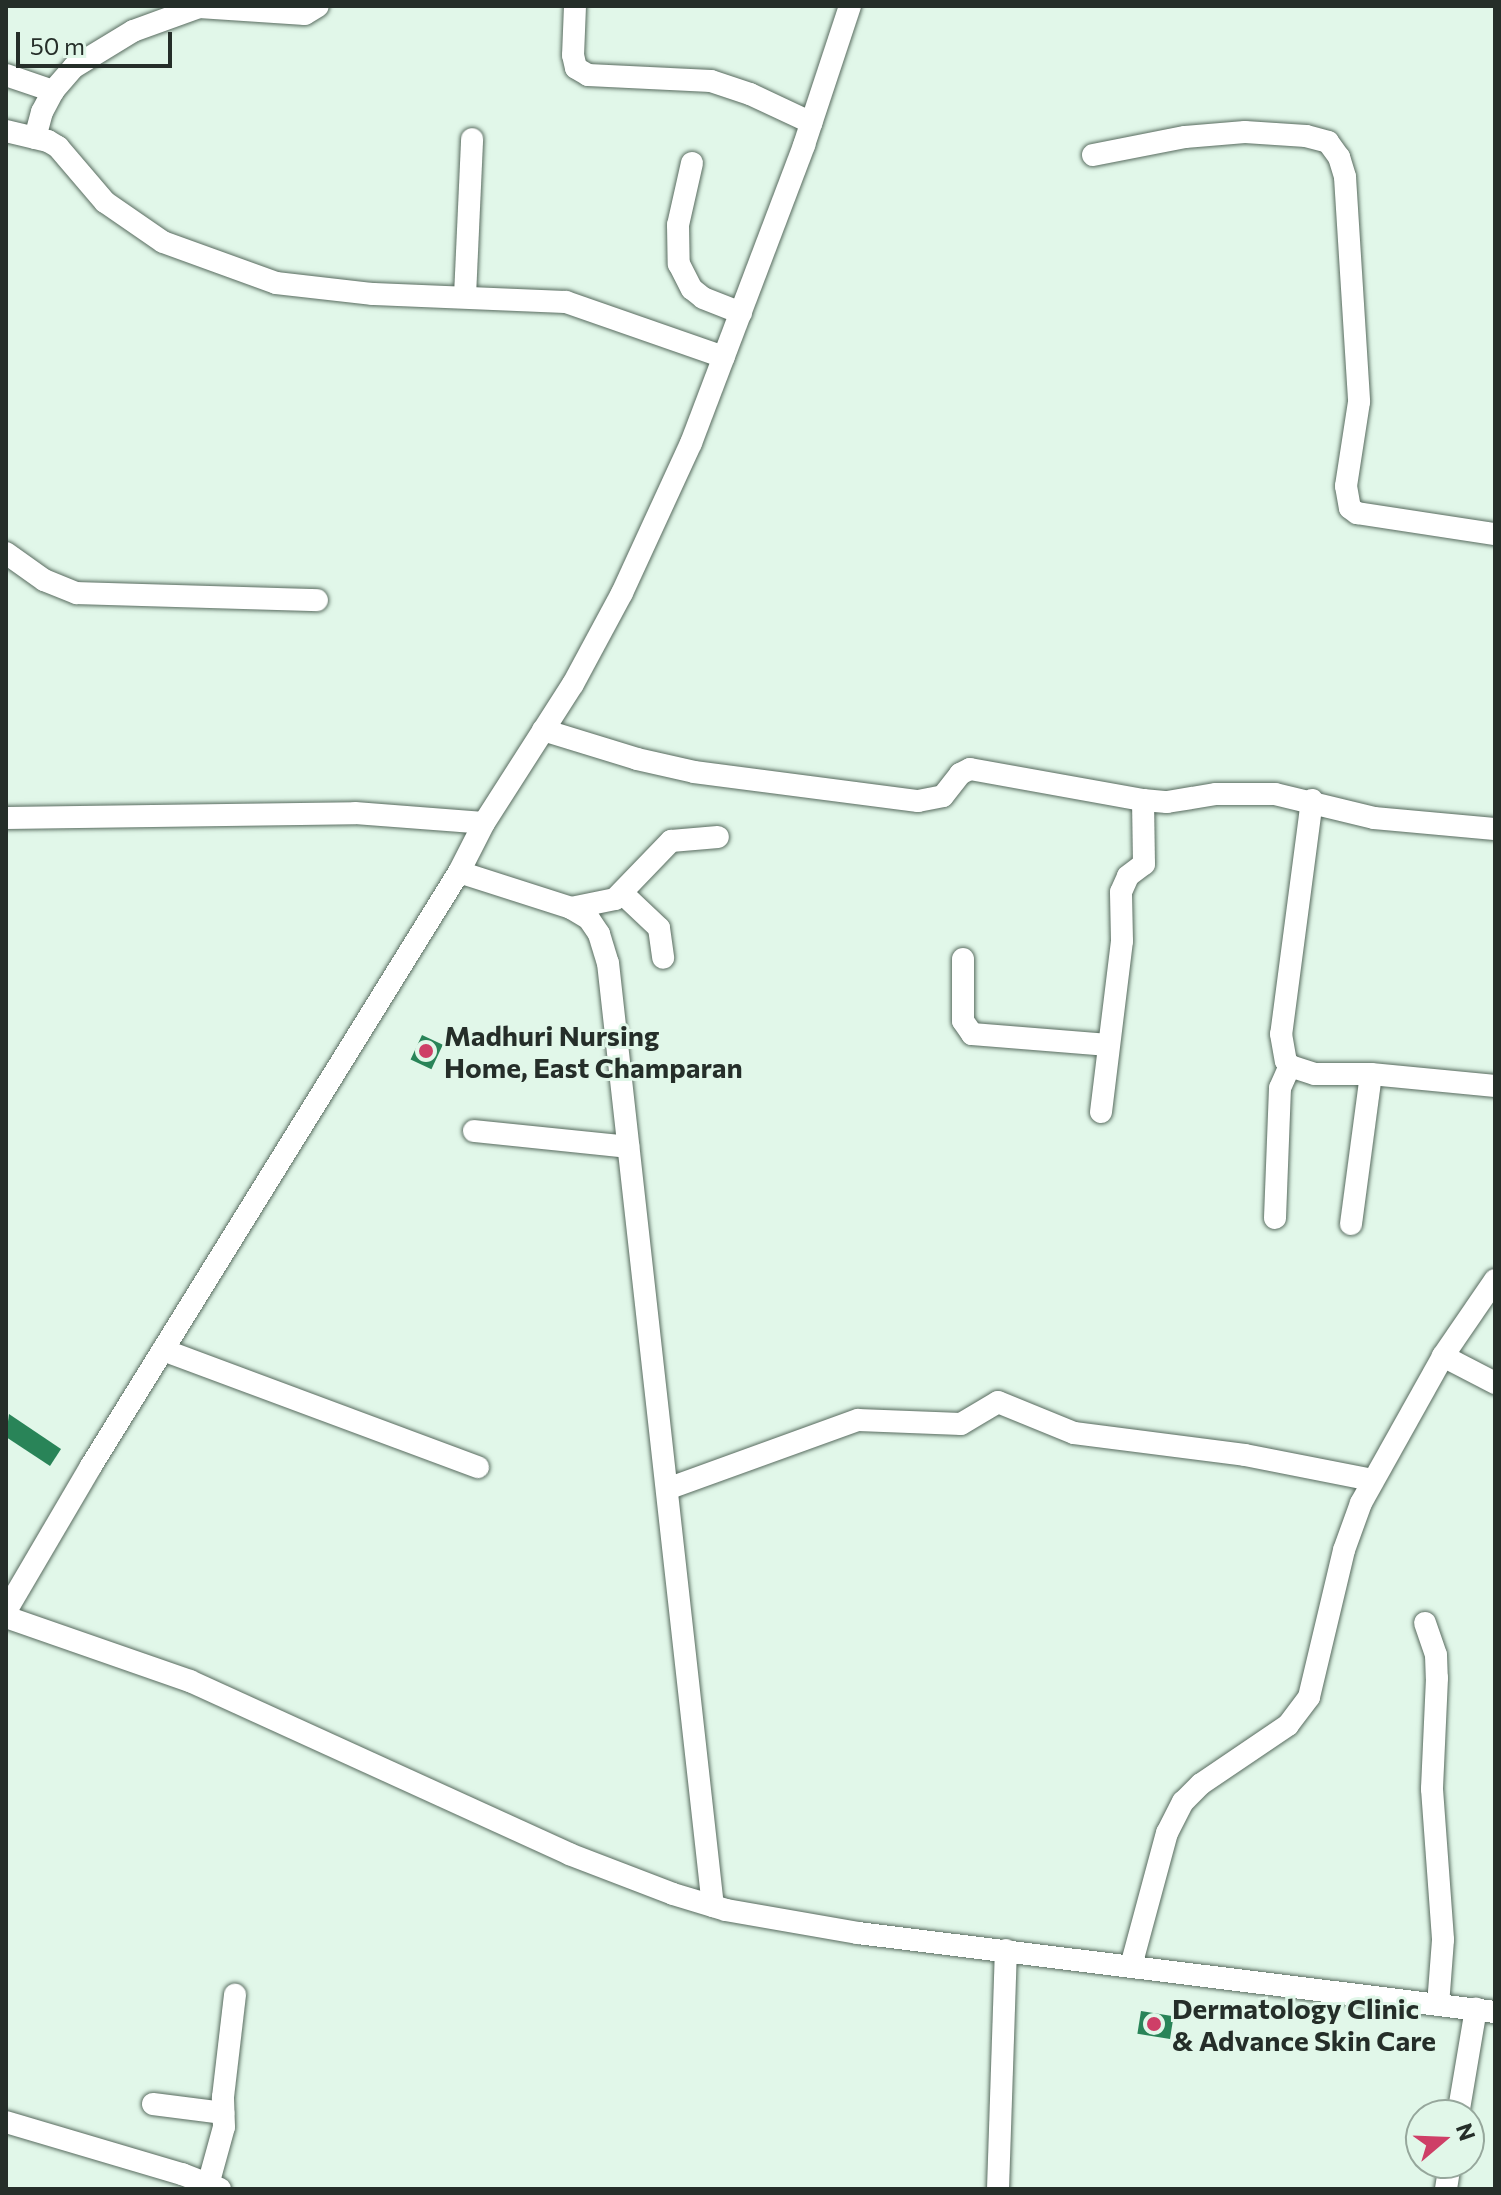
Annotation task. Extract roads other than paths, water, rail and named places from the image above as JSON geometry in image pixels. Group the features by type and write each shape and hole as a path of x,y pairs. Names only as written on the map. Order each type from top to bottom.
{"street":[{"path":"35,138 42,112 53,91 74,67 156,21 199,7 305,14 318,6"},
{"path":"575,6 573,55 576,68 588,75 711,81 750,94 812,123"},
{"path":"850,6 812,123 691,443 622,593 543,730 484,823 459,872 163,1350 6,1614 190,1681 555,1848 713,1906 858,1933 1485,2011 1462,2099"},
{"path":"6,75 53,91"},
{"path":"6,131 58,147 105,202 163,242 276,283 373,294 566,302 724,357"},
{"path":"1093,155 1185,137 1245,132 1306,136 1328,142 1339,157 1345,177 1359,402 1346,486 1350,508 1357,513 1495,534"},
{"path":"465,296 472,139"},
{"path":"692,163 678,225 679,264 692,289 703,298 741,313"},
{"path":"6,553 44,580 77,593 317,600"},
{"path":"543,730 637,759 694,772 918,801 943,796 960,774 970,769 1143,800 1167,802 1216,794 1255,793 1312,800 1374,818 1495,829"},
{"path":"1101,1112 1122,941 1121,892 1128,876 1144,864 1143,800"},
{"path":"1275,1218 1280,1088 1290,1066 1281,1034 1312,800"},
{"path":"6,818 355,813 484,823"},
{"path":"571,908 600,904 622,893 671,841 718,837"},
{"path":"459,872 571,908 589,919 599,934 608,963 713,1906"},
{"path":"622,893 659,928 663,958"},
{"path":"963,959 963,1021 972,1034 1109,1045"},
{"path":"1290,1066 1315,1074 1371,1074 1495,1086"},
{"path":"1351,1224 1371,1074"},
{"path":"474,1131 628,1147"},
{"path":"1131,1966 1167,1833 1183,1802 1201,1784 1288,1725 1309,1697 1344,1550 1372,1480 1443,1356 1495,1280"},
{"path":"163,1350 478,1467"},
{"path":"1443,1356 1495,1383"},
{"path":"667,1489 858,1420 961,1424 998,1402 1074,1433 1245,1455 1372,1480"},
{"path":"1425,1623 1436,1655 1437,1678 1432,1789 1443,1927 1438,2005"},
{"path":"998,2189 1006,1950"},
{"path":"6,2122 214,2187 235,1995"},
{"path":"153,2104 223,2113"}],"place":[{"name":"Madhuri Nursing Home, East Champaran","path":"426,1051"},
{"name":"Dermatology Clinic & Advance Skin Care","path":"1154,2024"}]}
